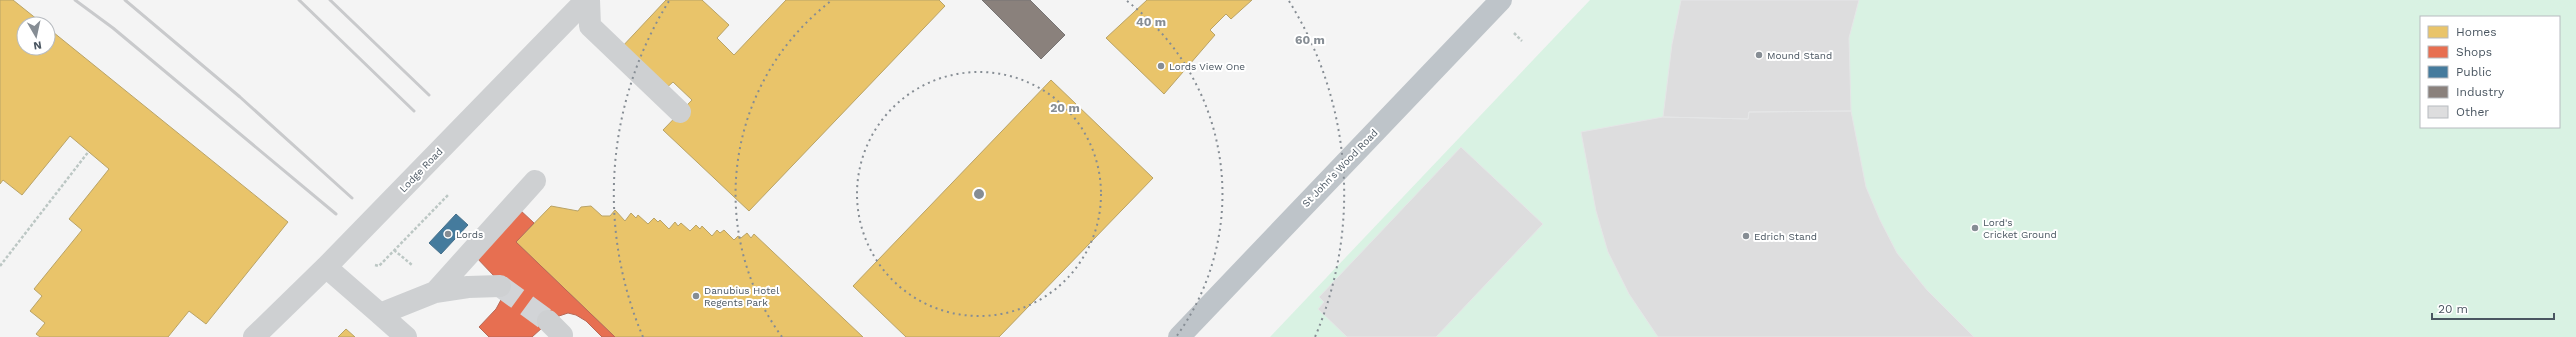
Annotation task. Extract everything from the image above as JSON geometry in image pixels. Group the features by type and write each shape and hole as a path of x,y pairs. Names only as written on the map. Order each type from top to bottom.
{"highway":[{"name":"St John's Wood Road","path":"1179,337 1501,0"}],"street":[{"name":"Lodge Road","path":"254,337 422,169 586,0"},
{"path":"589,0 590,26 680,112"},
{"path":"435,292 534,181"},
{"path":"326,266 406,337"},
{"path":"380,314 435,292 468,287 500,286"}],"path":[{"path":"0,266 89,151"},
{"path":"379,266 449,194"},
{"path":"394,250 408,260"}],"green space":[{"name":"Lord's Cricket Ground","path":"1590,0 2576,0 2576,337 1270,337"}],"building: Homes":[{"path":"0,0 13,0 33,16 16,16 16,56 56,56 56,34 288,222 206,324 189,311 168,337 40,337 36,334 45,323 30,311 42,296 34,289 82,230 69,219 109,169 70,136 22,195 3,180 0,184"},
{"path":"666,0 702,0 729,25 717,38 734,55 786,0 939,0 945,6 749,211 663,130 692,100 673,82 664,90 620,49"},
{"name":"Lords View One","path":"1147,0 1252,0 1231,19 1226,14 1210,30 1215,35 1164,94 1106,38"},
{"path":"1051,80 1153,178 999,337 906,337 853,286"},
{"name":"Danubius Hotel Regents Park","path":"551,206 578,211 581,207 591,206 602,216 610,216 615,210 625,221 631,213 636,218 638,215 648,224 654,218 658,222 660,220 669,229 675,222 678,226 681,223 690,231 696,225 700,229 702,226 712,236 717,230 720,233 724,230 734,240 738,236 741,238 747,233 751,238 754,234 863,337 615,337 516,242"},
{"path":"346,329 355,337 338,337"}],"building: Shops":[{"path":"519,209 534,223 516,242 615,337 602,337 586,321 576,315 568,313 553,318 532,337 489,337 479,327 496,309 502,298 495,277 475,256"}],"building: Public":[{"name":"Lords","path":"456,214 468,225 441,254 429,243"}],"building: Industry":[{"path":"982,0 1030,0 1065,35 1041,59"}],"building: Other":[{"name":"Mound Stand","path":"1681,0 1859,0 1849,38 1851,111 1749,112 1748,119 1663,117 1672,44"},
{"name":"Edrich Stand","path":"1851,111 1866,187 1880,220 1897,253 1927,290 1974,337 1658,337 1629,294 1608,252 1596,211 1581,132 1663,117 1748,119 1749,112"},
{"path":"1461,147 1543,224 1436,337 1347,337 1318,309 1324,302 1319,297"}],"tunnel":[{"path":"500,286 548,321"}],"railway":[{"path":"75,0 113,28 336,214"},
{"path":"125,0 240,97 352,198"},
{"path":"299,0 414,111"},
{"path":"330,0 429,95"}],"place":[{"name":"Mound Stand","path":"1759,55"},
{"name":"Lords View One","path":"1161,66"},
{"name":"Lord's Cricket Ground","path":"1975,228"},
{"name":"Lords","path":"448,234"},
{"name":"Edrich Stand","path":"1746,236"},
{"name":"Danubius Hotel Regents Park","path":"696,296"}]}
